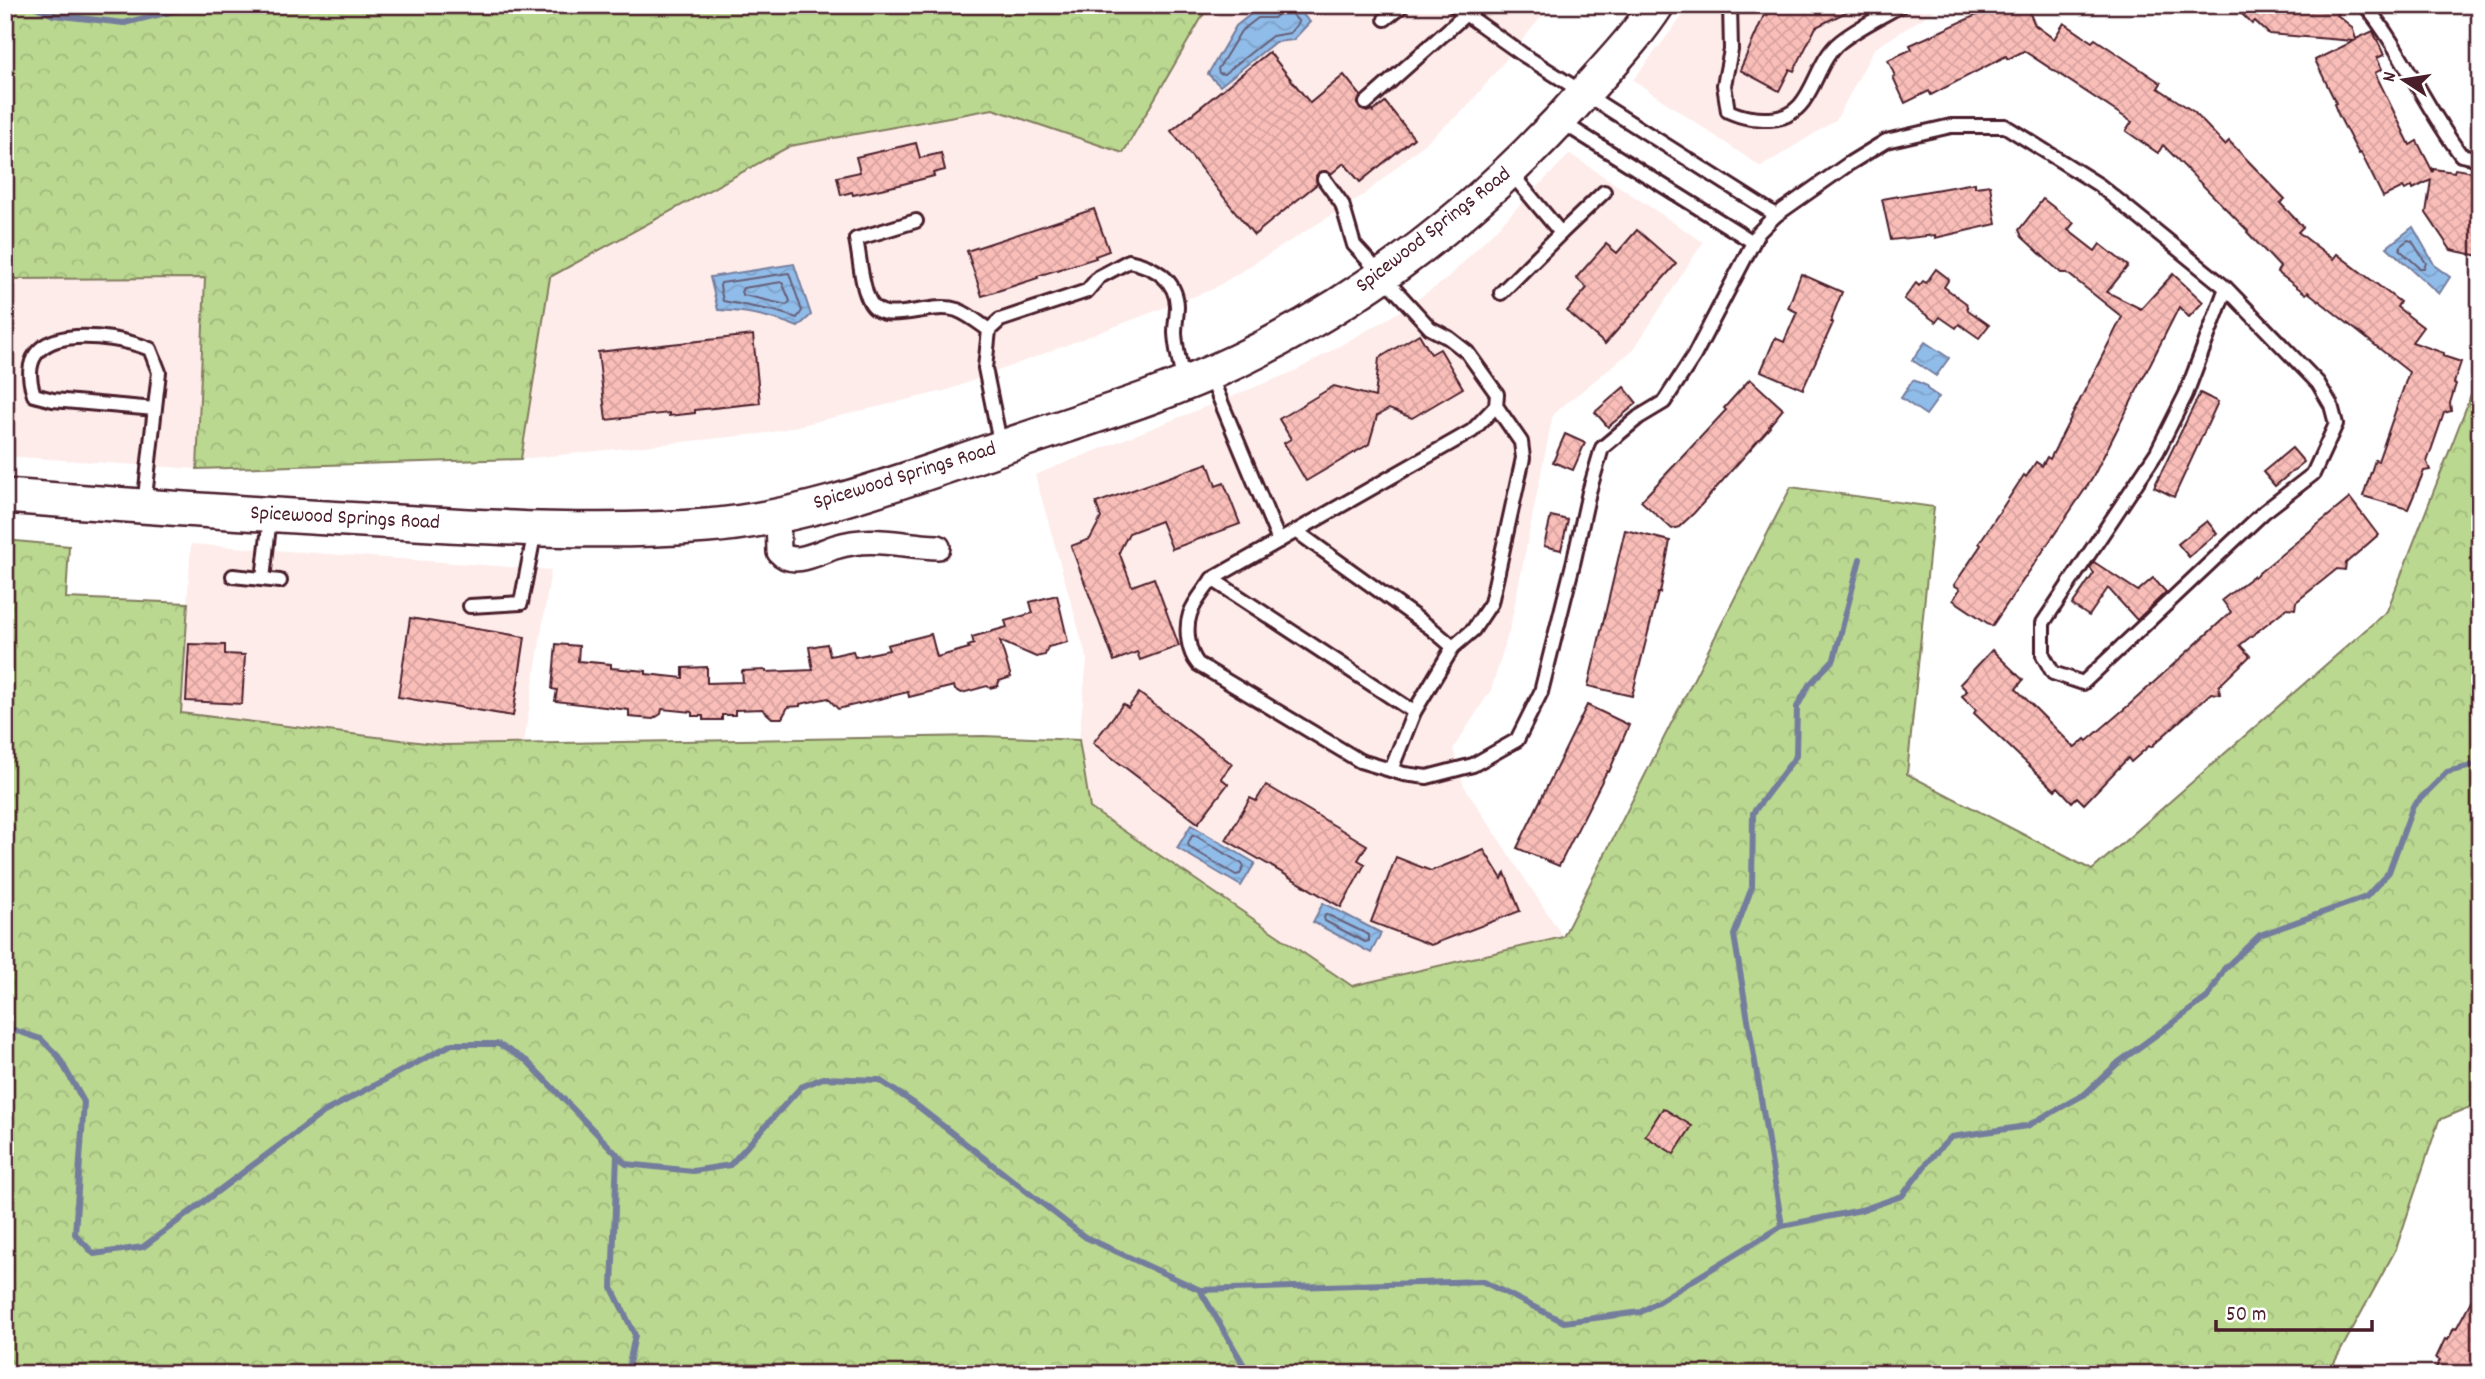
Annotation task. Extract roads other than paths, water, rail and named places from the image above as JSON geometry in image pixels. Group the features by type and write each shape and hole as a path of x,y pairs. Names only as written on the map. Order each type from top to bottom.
{"main road":[{"name":"Spicewood Springs Road","path":"5,496 270,515 536,528 644,530 713,526 842,500 1151,396 1235,362 1310,322 1382,277 1509,172 1636,36 1657,5"}],"street":[{"path":"778,514 779,552 788,558 802,558 836,546 873,541 938,547"}],"lane":[{"path":"1385,19 1403,5"},
{"path":"1453,5 1583,94 1776,215"},
{"path":"1730,5 1731,50 1724,85 1728,111 1746,119 1784,118 1802,104 1838,43 1900,5"},
{"path":"2365,5 2384,29 2442,130 2461,155 2480,159"},
{"path":"1366,103 1466,14"},
{"path":"1559,120 1753,242"},
{"path":"1324,179 1342,204 1354,246 1430,328 1467,352 1497,394 1496,406 1472,431 1212,579 1190,614 1189,645 1192,657 1198,664 1360,761 1427,777 1474,765 1517,740 1541,692 1602,448 1640,417 1664,402 1693,356 1758,233 1776,215 1850,163 1886,141 1951,126 2005,126 2099,185 2226,288 2318,383 2331,405 2336,424 2313,474 2264,512 2083,683 2053,673 2043,655 2043,623 2157,452 2186,394 2226,288"},
{"path":"1509,172 1561,233"},
{"path":"1501,293 1604,192"},
{"path":"916,221 856,239 865,291 871,304 878,312 891,315 929,307 956,310 989,330"},
{"path":"1001,447 985,368 989,330 1000,320 1087,291 1099,277 1129,261 1147,264 1160,272 1173,288 1177,303 1175,332 1279,541"},
{"path":"144,506 155,409 159,372 150,349 128,340 65,336 48,342 33,358 29,379 34,395 53,400 155,409"},
{"path":"1391,770 1414,712 1453,647 1473,630 1492,603 1523,458 1521,442 1496,406"},
{"path":"263,579 270,515"},
{"path":"470,606 521,603 536,528"},
{"path":"1296,531 1453,647"},
{"path":"233,576 280,581"},
{"path":"1212,579 1414,712"}],"water":[{"path":"1280,5 1293,5 1310,22 1293,40 1275,42 1220,86 1208,74 1236,26 1256,10 1271,12"},
{"path":"2413,227 2435,266 2450,277 2439,294 2387,247"},
{"path":"794,264 811,315 798,327 758,315 718,310 710,277"},
{"path":"1925,342 1949,358 1936,376 1912,360"},
{"path":"1913,380 1927,386 1927,389 1939,397 1926,415 1901,398"},
{"path":"1191,825 1255,863 1241,886 1177,848"},
{"path":"1323,903 1381,933 1371,953 1313,922"}],"waterway":[{"path":"32,5 53,15 124,23 199,5"},
{"path":"1782,1226 1734,935 1752,887 1753,813 1796,756 1797,707 1809,685 1834,659 1860,559"},
{"path":"5,1027 41,1039 58,1056 84,1102 75,1234 94,1254 143,1247 324,1112 452,1044 498,1044 527,1061 626,1164 693,1171 730,1165 801,1087 823,1078 879,1080 915,1104 1085,1237 1200,1290 1482,1281 1564,1322 1641,1312 1782,1226 1861,1210 1902,1196 1951,1137 2027,1126 2085,1094 2119,1062 2208,997 2224,969 2260,935 2366,897 2389,872 2413,806 2447,772 2480,764"},
{"path":"617,1154 612,1288 635,1335 627,1374"},
{"path":"1200,1290 1249,1374"}]}
